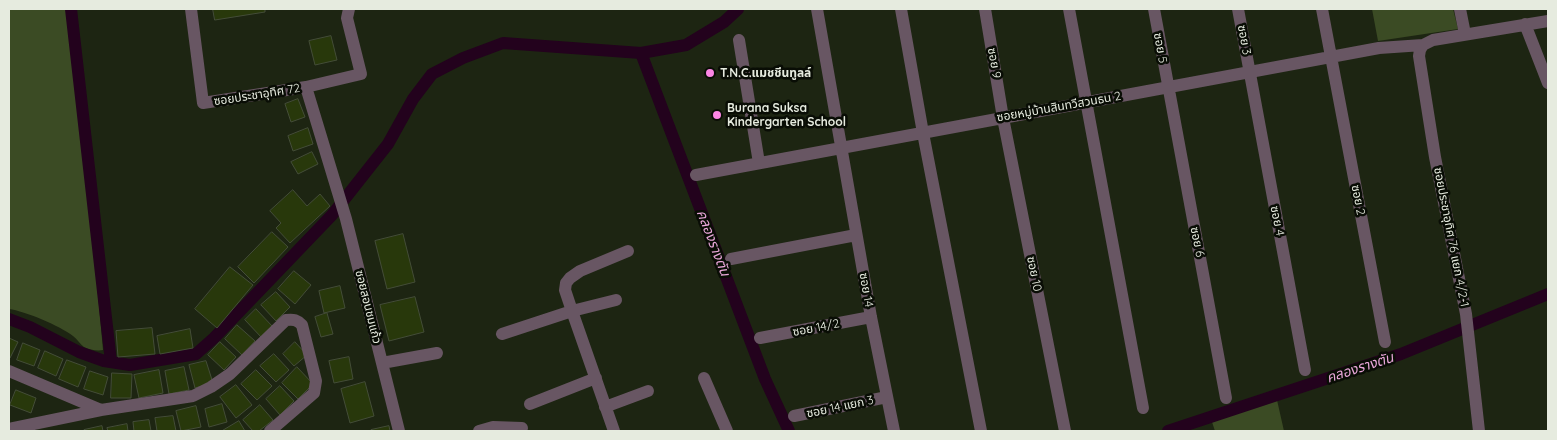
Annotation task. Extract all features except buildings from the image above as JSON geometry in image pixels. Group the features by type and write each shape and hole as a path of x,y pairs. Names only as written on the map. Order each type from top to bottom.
{"street":[{"name":"ซอยประชาอุทิศ 72","path":"191,9 202,103 306,87 335,184"},
{"path":"306,87 360,74 347,18 349,9"},
{"name":"ซอย 14","path":"817,9 840,148 894,431"},
{"path":"901,9 981,431"},
{"name":"ซอย 9","path":"984,9 1004,118"},
{"path":"1069,9 1143,408"},
{"name":"ซอย 5","path":"1154,9 1168,87"},
{"name":"ซอย 3","path":"1238,9 1249,72"},
{"name":"ซอย 2","path":"1322,9 1385,342"},
{"path":"1460,9 1465,34"},
{"name":"ซอยหมู่บ้านสินทวีสวนธน 2","path":"696,176 1380,48 1412,45 1423,46 1433,40 1548,21"},
{"path":"1525,24 1548,83"},
{"path":"740,40 760,163"},
{"name":"ซอยประชาอุทิศ 76 แยก 4/2-1","path":"1423,46 1419,56 1432,139 1466,314 1478,431"},
{"name":"ซอย 4","path":"1249,72 1305,370"},
{"name":"ซอย 6","path":"1168,87 1226,398"},
{"name":"ซอย 10","path":"1004,118 1065,431"},
{"name":"ซอยสอนชมแก้ว","path":"335,184 346,220 399,431"},
{"path":"731,259 856,235"},
{"path":"614,431 572,311 566,283 580,271 628,251"},
{"path":"502,334 572,311 616,300"},
{"name":"ซอย 14/2","path":"760,338 871,317"},
{"path":"16,429 101,410 193,396 230,374 286,320 298,320 302,325 316,381 314,393 270,431"},
{"path":"382,363 437,353"},
{"path":"9,370 101,410"},
{"path":"530,404 596,378"},
{"path":"704,378 726,431"},
{"path":"605,407 648,391"},
{"name":"ซอย 14 แยก 3","path":"794,416 887,397"},
{"path":"479,431 493,427 522,428"}],"green space":[{"path":"9,9 67,9 83,129 103,350 86,348 73,336 60,328 33,316 9,309"},
{"path":"1372,9 1453,9 1458,29 1378,41"},
{"path":"1277,400 1284,431 1215,431 1212,422"}],"waterway":[{"path":"71,9 111,362"},
{"path":"9,319 30,327 79,352 104,361 130,365 196,354 214,338 332,215 388,144 413,99 432,74 463,58 503,43 641,53 686,45 724,22 738,9"},
{"name":"คลองรางตัน","path":"641,53 765,379 789,431"},
{"name":"คลองรางตัน","path":"1168,431 1401,354 1548,294"}],"place":[{"name":"T.N.C.แมชชีนทูลล์","path":"710,73"},
{"name":"Burana Suksa Kindergarten School","path":"717,115"}]}
